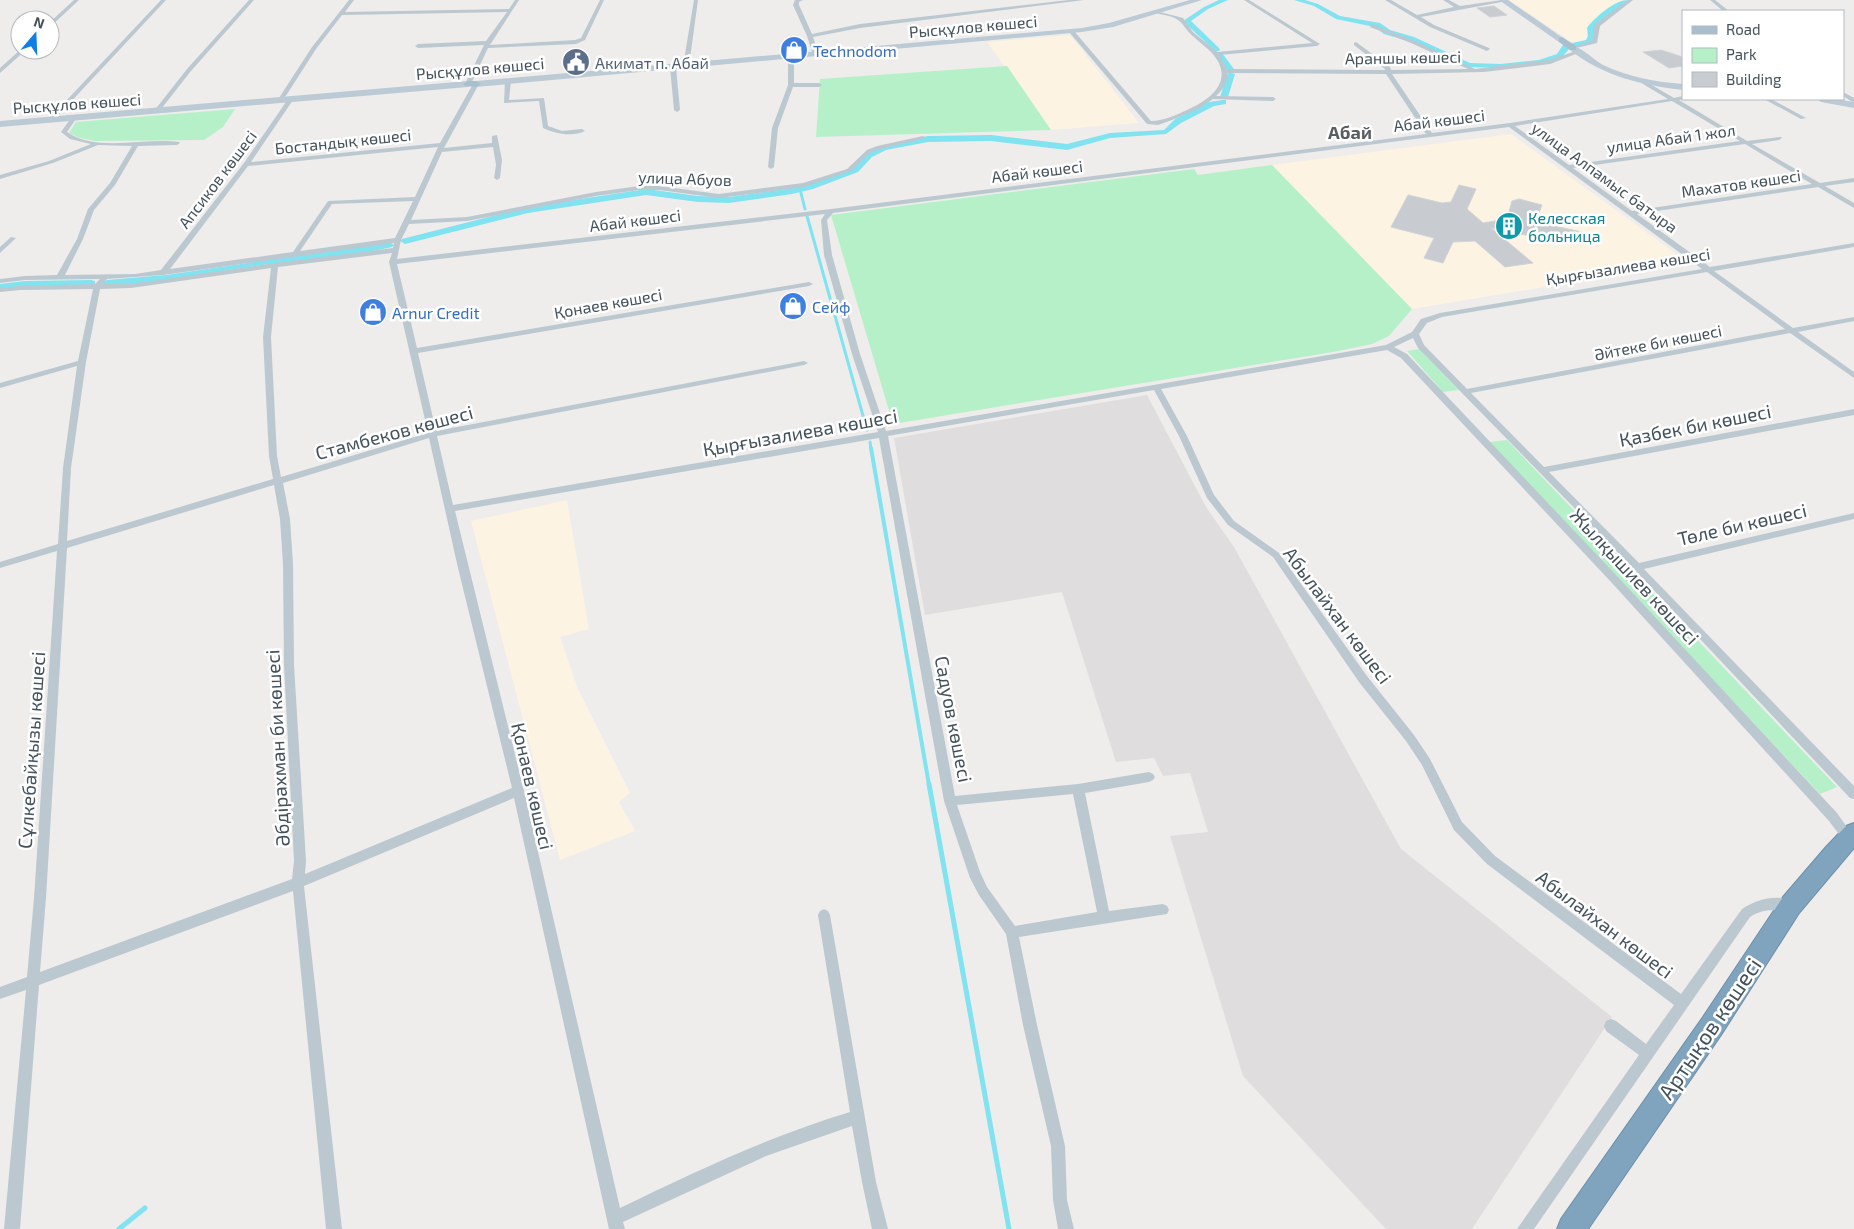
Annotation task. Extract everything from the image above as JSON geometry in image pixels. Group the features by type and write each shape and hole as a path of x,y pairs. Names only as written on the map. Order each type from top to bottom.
{"highway":[{"name":"Артықов көшесі","path":"1571,1229 1712,1026 1791,905 1851,835"}],"main road":[{"name":"Рысқұлов көшесі","path":"0,124 816,56 1072,32 1101,27 1198,0"},
{"path":"1504,1 1605,68 1645,83 1682,87"},
{"path":"1826,100 1854,105"}],"street":[{"path":"60,16 77,0"},
{"path":"50,121 164,0"},
{"path":"156,112 189,70 252,0"},
{"path":"280,100 314,48 352,0"},
{"name":"Қонаев көшесі","path":"517,0 487,45 472,84 396,245 394,262 412,351 518,792 616,1224"},
{"path":"418,46 576,42 583,39 602,0"},
{"path":"686,66 696,0"},
{"path":"801,0 797,1 796,5 810,36 816,56"},
{"path":"1014,0 1019,8"},
{"path":"810,36 860,26 1082,0"},
{"path":"1215,54 1317,44 1246,0"},
{"path":"1388,0 1416,18 1448,34 1487,49"},
{"path":"1445,0 1458,8"},
{"name":"Араншы көшесі","path":"1226,72 1388,72 1498,69 1542,64 1596,42 1597,25 1631,0"},
{"path":"1712,0 1725,10"},
{"path":"1416,18 1458,8 1504,1"},
{"path":"247,5 258,5"},
{"path":"340,14 511,10"},
{"path":"1158,12 1181,19 1185,26 1215,54 1226,72 1224,83 1214,98"},
{"path":"1372,26 1474,69"},
{"path":"1072,32 1149,123 1165,121 1214,98 1273,99"},
{"path":"1356,44 1384,63 1430,135"},
{"path":"771,167 775,128 791,85 791,58"},
{"path":"0,71 12,60"},
{"path":"673,67 677,110"},
{"path":"508,81 506,102 542,99 548,131"},
{"path":"1645,83 1679,99 1854,206"},
{"path":"791,85 819,85"},
{"name":"Абай көшесі","path":"394,262 831,211 1510,125 1679,99"},
{"name":"Апсиков көшесі","path":"163,273 246,164 290,100"},
{"path":"1769,100 1803,118"},
{"path":"73,119 65,129 66,135 80,142 177,143"},
{"name":"улица Алпамыс батыра","path":"1510,125 1854,376"},
{"path":"548,131 562,126"},
{"path":"548,131 582,131"},
{"path":"495,136 495,144 500,158 497,178"},
{"path":"1517,138 1526,137"},
{"name":"улица Абуов","path":"406,222 467,219 640,188 662,188 704,195 726,196 804,185 849,170 869,152 879,147 923,138"},
{"name":"улица Абай 1 жол","path":"1567,167 1745,141 1778,138"},
{"path":"1,178 51,162 97,143"},
{"path":"60,277 80,239 91,209 113,184 127,156 137,143"},
{"name":"Бостандық көшесі","path":"246,164 495,144"},
{"name":"Махатов көшесі","path":"1631,214 1854,180"},
{"path":"295,254 330,202 417,199"},
{"name":"Садуов көшесі","path":"831,211 824,220 828,255 856,354 883,434 950,801 974,874 983,891 1012,932 1030,1025 1058,1146 1060,1200 1066,1229"},
{"path":"0,251 12,238"},
{"path":"0,282 25,278 105,277 163,273 295,254 396,245"},
{"path":"0,290 131,286 396,245"},
{"name":"Қырғызалиева көшесі","path":"1415,334 1424,321 1440,314 1854,245"},
{"name":"Әбдірахман би көшесі","path":"275,265 268,336 273,456 285,519 288,564 289,665 300,861 298,883 334,1229"},
{"name":"Сұлкебайқызы көшесі","path":"12,1229 40,898 67,468 82,362 97,287 105,277"},
{"name":"Қонаев көшесі","path":"412,351 808,284"},
{"name":"Әйтеке би көшесі","path":"1468,392 1854,319"},
{"path":"1157,388 1388,347 1399,344 1415,334"},
{"name":"Жылқышиев көшесі","path":"1415,334 1424,349 1468,392 1854,794"},
{"path":"1399,344 1424,349"},
{"name":"Жылқышиев көшесі","path":"1388,347 1404,356 1851,835"},
{"path":"0,386 82,362"},
{"name":"Стамбеков көшесі","path":"0,564 433,434 804,364"},
{"name":"Қырғызалиева көшесі","path":"449,509 1157,388"},
{"name":"Абылайхан көшесі","path":"1157,388 1183,436 1210,496 1231,523 1276,556 1363,680 1410,738 1426,762 1458,826 1491,860 1682,1004"},
{"name":"Қазбек би көшесі","path":"1542,470 1854,412"},
{"name":"Төле би көшесі","path":"1637,567 1854,516"},
{"path":"950,801 1078,789 1149,777"},
{"path":"1078,789 1104,917"},
{"path":"0,993 298,883 518,792"},
{"path":"1525,1229 1746,913 1758,904 1791,905"},
{"path":"1012,932 1104,917 1163,910"},
{"path":"824,914 869,1182 880,1229"},
{"path":"1611,1026 1647,1053"},
{"path":"616,1224 747,1155 829,1125 858,1117"}],"shaded area":[{"path":"1509,0 1621,0 1589,25 1586,41 1575,44"},
{"path":"1070,35 1139,123 1051,130 987,42"},
{"path":"1511,134 1689,263 1412,309 1272,165"},
{"path":"1147,395 1206,507 1234,547 1401,849 1612,1017 1472,1229 1386,1229 1243,1076 1170,836 1208,832 1190,773 1163,776 1154,758 1116,762 1062,592 925,615 894,438"},
{"path":"567,500 589,629 560,637 578,689 630,793 619,802 635,831 560,860 471,521"}],"green space":[{"path":"1007,66 1051,130 816,137 820,79"},
{"path":"235,109 223,127 204,140 95,141 80,138 69,133 76,122"},
{"path":"1272,165 1412,309 1389,336 1372,344 1333,352 893,424 831,215 1194,169 1198,175"},
{"path":"1419,349 1459,390 1443,392 1407,351"},
{"path":"1507,440 1837,787 1820,794 1490,442"}],"building":[{"path":"1494,6 1507,15 1490,17 1477,8"},
{"path":"1661,50 1682,57 1682,66 1669,68 1643,52"},
{"name":"Келесская больница","path":"1459,185 1476,189 1467,209 1483,223 1507,219 1512,201 1519,199 1542,205 1535,222 1582,232 1579,242 1565,243 1491,228 1533,263 1505,267 1475,241 1453,242 1443,263 1424,258 1434,238 1391,227 1408,195 1442,203 1451,202"}],"waterway":[{"path":"1216,50 1187,21 1206,8 1225,0"},
{"path":"1297,0 1316,5 1338,18 1377,25 1387,32 1411,39 1468,65 1488,66 1539,62 1558,56 1566,47 1589,42 1592,36 1591,28 1594,24 1625,0"},
{"path":"1219,55 1230,69"},
{"path":"1224,97 1231,74"},
{"path":"405,241 528,210 646,192 698,199 729,200 792,191 810,187 855,170 869,155 883,148 928,139 991,138 1067,147 1110,136 1166,132 1178,121 1212,104 1223,102"},
{"path":"800,189 801,194"},
{"path":"801,193 805,209"},
{"path":"807,216 867,430"},
{"path":"107,283 166,278 263,262 342,253 389,245"},
{"path":"0,287 25,284 91,283"},
{"path":"870,442 871,449"},
{"path":"871,448 929,785"},
{"path":"929,784 1009,1229"},
{"path":"119,1229 145,1208"}],"place":[{"name":"Technodom","path":"794,50"},
{"name":"Акимат п. Абай","path":"576,62"},
{"name":"Келесская больница","path":"1509,226"},
{"name":"Сейф","path":"793,306"},
{"name":"Arnur Credit","path":"373,312"}],"district":[{"name":"Абай","path":"1350,132"}]}
